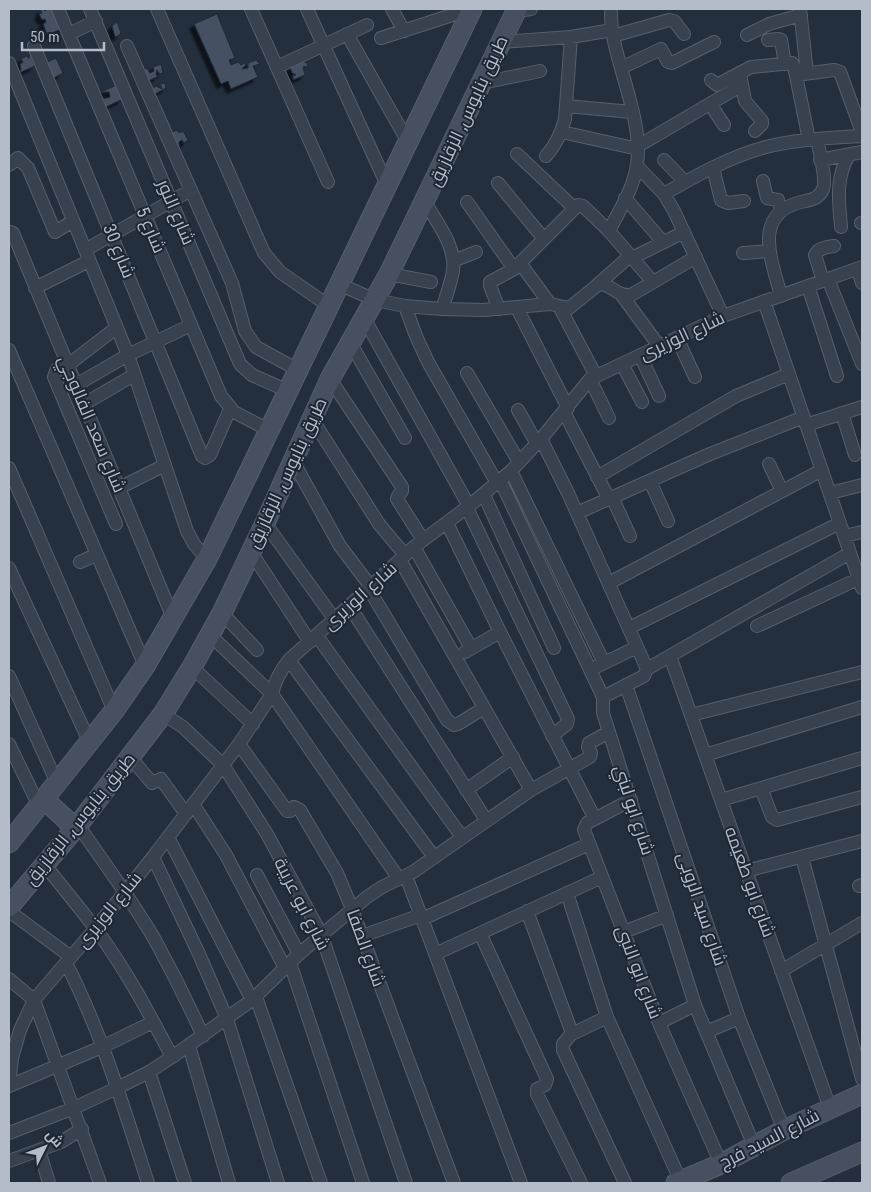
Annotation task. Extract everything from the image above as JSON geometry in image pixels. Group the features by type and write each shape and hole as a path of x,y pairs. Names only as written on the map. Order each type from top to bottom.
{"main road":[{"name":"طريق بنايوس, الزقازيق","path":"9,841 114,711 145,666 207,559 471,9"},
{"name":"طريق بنايوس, الزقازيق","path":"9,907 77,826 163,714 192,667 222,613 330,380 389,274 501,42 521,10"},
{"path":"42,802 77,826"},
{"name":"شارع السيد فرج","path":"679,1182 721,1164 784,1130 862,1094"},
{"path":"794,1183 862,1152"}],"street":[{"name":"شارع 5","path":"58,9 221,396 230,408 239,415 269,430"},
{"name":"شارع النور","path":"90,9 240,364 252,375 288,391"},
{"path":"157,9 264,253 280,272 329,306"},
{"path":"251,9 328,182"},
{"path":"307,9 387,185"},
{"path":"392,9 404,31"},
{"path":"381,38 404,31 447,13 471,9"},
{"path":"609,231 633,182 637,166 638,147 632,112 612,33 611,9"},
{"path":"747,35 800,12 795,68"},
{"path":"501,42 612,33 669,20 674,21 684,34"},
{"path":"69,34 96,21"},
{"path":"277,67 367,25"},
{"path":"347,34 408,142"},
{"path":"546,156 555,145 566,119 571,37"},
{"path":"768,40 781,40 795,68 820,160 824,187 819,196 789,205 781,210 776,215 771,226 770,250 781,296"},
{"path":"621,68 661,48 667,60 672,63 714,42"},
{"name":"شارع 30","path":"34,46 156,341 206,456 230,408"},
{"path":"127,46 232,283 241,322 250,340 256,347 298,370"},
{"path":"9,63 128,355 187,531 194,544 207,559"},
{"path":"562,132 638,147 710,104 753,67 834,70 840,72 862,132"},
{"path":"482,82 540,71"},
{"path":"711,80 717,85 741,79"},
{"path":"741,79 745,101 762,121 762,124 755,130"},
{"path":"710,104 724,125"},
{"path":"566,106 632,112"},
{"path":"664,194 713,168 760,149 813,139 862,136"},
{"path":"820,160 862,152"},
{"path":"517,154 574,208"},
{"path":"841,227 838,186 841,170 849,155"},
{"path":"9,165 18,158 28,168 55,232 73,221"},
{"path":"664,160 685,182"},
{"path":"637,166 664,194 723,316"},
{"path":"713,168 721,200 728,203 744,201"},
{"path":"763,181 767,198 778,200 781,210"},
{"path":"498,183 544,239"},
{"path":"36,288 87,256 112,235 191,190"},
{"path":"626,198 663,242"},
{"path":"425,202 451,248 453,272 442,309"},
{"path":"468,202 517,266 554,305 593,377 609,418"},
{"path":"498,310 490,282 517,266 578,206 583,206 609,231 652,282"},
{"path":"339,284 375,300 406,306 498,310 554,305 566,308 572,306 631,257 684,232"},
{"name":"شارع سعد الفالوجي","path":"9,234 13,234 173,618"},
{"path":"834,246 819,249 815,256 862,364"},
{"path":"743,253 770,250"},
{"path":"453,261 476,252"},
{"path":"622,294 632,294 696,257"},
{"path":"860,268 862,283"},
{"name":"شارع الوزيرى","path":"9,1086 12,1058 20,1030 34,1000 125,892 239,744 272,694 281,670 290,660 411,551 468,507 515,467 566,410 585,383 593,377 723,316 860,268"},
{"path":"389,274 431,282"},
{"path":"596,286 606,285 622,294 659,346"},
{"path":"808,286 837,376"},
{"path":"757,626 860,583 764,302"},
{"name":"شارع ابو لبني","path":"406,306 416,336 428,362 498,482 603,698 602,713 695,1005 754,1146"},
{"path":"517,308 597,477 611,498 630,536"},
{"path":"365,320 468,507 568,719 567,724 552,736"},
{"path":"76,385 128,355 191,325"},
{"path":"116,328 68,365 57,370 54,377 116,524"},
{"path":"677,338 695,377"},
{"path":"351,344 405,438"},
{"path":"9,350 145,666"},
{"path":"640,355 659,396"},
{"path":"622,364 642,402"},
{"path":"467,373 515,467 604,663"},
{"path":"597,477 736,396 789,374"},
{"path":"84,404 134,376"},
{"path":"330,380 402,487 402,491 397,499 411,551 455,657 531,790"},
{"path":"577,513 710,454 805,421 862,408"},
{"path":"518,410 559,474 647,669"},
{"path":"842,413 856,455"},
{"path":"312,419 379,524 411,551 471,648"},
{"path":"293,461 340,546 370,588 450,723 458,724 484,708"},
{"path":"769,464 782,491"},
{"path":"119,488 165,465"},
{"path":"9,468 114,711"},
{"path":"609,583 822,470"},
{"path":"650,481 668,522"},
{"path":"830,493 862,485"},
{"path":"484,494 554,648"},
{"path":"265,523 335,620"},
{"path":"447,523 595,819 631,800"},
{"path":"629,628 840,523"},
{"path":"844,536 862,532"},
{"path":"251,552 313,639 462,837"},
{"path":"603,698 644,676 647,669 850,553"},
{"path":"80,562 96,555"},
{"path":"9,568 90,743"},
{"path":"350,606 486,820"},
{"path":"222,613 257,650"},
{"path":"455,657 500,632"},
{"path":"210,635 272,694 403,877 421,917 521,1183"},
{"path":"590,670 637,647"},
{"name":"شارع ابو طعيمه","path":"670,656 830,1108"},
{"path":"290,660 434,857"},
{"path":"192,667 253,724"},
{"path":"691,715 862,672"},
{"path":"9,676 57,783"},
{"name":"شارع سيد الروبى","path":"626,685 739,1018 784,1130"},
{"path":"705,755 862,707"},
{"name":"شارع ابو عريبة","path":"163,714 183,727 223,765 267,834 321,934 406,1183"},
{"path":"9,1133 74,1108 117,1088 149,1072 172,1057 254,998 321,934 352,909 382,887 403,877 434,857 531,790 590,757 589,743 609,732"},
{"path":"9,744 42,802"},
{"name":"شارع الصفا","path":"239,744 287,811 294,807 300,810 337,873 454,1183"},
{"path":"130,757 152,782 161,779 189,809 226,855 288,965 363,1183"},
{"path":"466,790 512,757"},
{"path":"721,800 862,758"},
{"path":"761,788 772,817 777,820 862,797"},
{"name":"شارع ابو النبى","path":"595,819 584,826 589,844 659,1023 721,1164"},
{"path":"77,826 125,892 167,963 203,1036"},
{"path":"168,837 254,998 321,1183"},
{"path":"746,871 862,841"},
{"path":"362,936 421,917 589,844"},
{"path":"153,857 199,954 227,1019 278,1183"},
{"path":"802,857 862,1079"},
{"path":"44,864 95,929 135,990 172,1057"},
{"path":"257,875 300,954"},
{"path":"435,954 602,877"},
{"path":"567,893 608,1016 679,1182"},
{"path":"9,911 69,960 117,1088 148,1183"},
{"path":"527,911 572,1034"},
{"path":"624,932 667,915"},
{"path":"782,971 862,923"},
{"path":"480,933 547,1079 545,1084 537,1089 537,1094 581,1183"},
{"path":"9,979 34,1000 100,1183"},
{"path":"659,1023 695,1005"},
{"path":"608,1016 572,1034 563,1044 563,1050 625,1183"},
{"path":"706,1032 739,1018"},
{"path":"9,1086 59,1066 154,1022"},
{"path":"188,1046 228,1183"},
{"path":"149,1072 185,1183"},
{"path":"9,1161 62,1142 82,1129"},
{"path":"39,1150 49,1183"}],"building":[{"path":"40,9 45,11 47,9 56,9 64,28 47,35 43,24 46,22 45,19 42,20 39,14 42,13"},
{"path":"217,14 235,58 229,60 231,65 238,62 241,65 244,63 246,65 242,69 248,68 248,63 256,60 260,64 253,66 258,77 231,89 228,81 221,84 194,24"},
{"path":"117,22 121,33 115,37 112,26"},
{"path":"27,56 29,59 29,56 31,56 35,66 19,73 21,69 20,64 23,62 21,59"},
{"path":"56,58 63,73 52,79 45,63"},
{"path":"303,61 308,66 303,67 305,75 293,80 293,75 296,75 292,73 290,67"},
{"path":"161,64 163,73 160,74 157,70 156,75 159,76 148,81 144,70 147,68 150,73 154,71 153,67"},
{"path":"165,83 166,88 155,94 152,89 156,86 162,89 160,84"},
{"path":"117,85 123,99 106,107 103,99 110,97 109,92 100,92"},
{"path":"177,130 179,133 183,131 188,140 184,143 182,140 179,142 179,146 174,148 168,134"}]}
